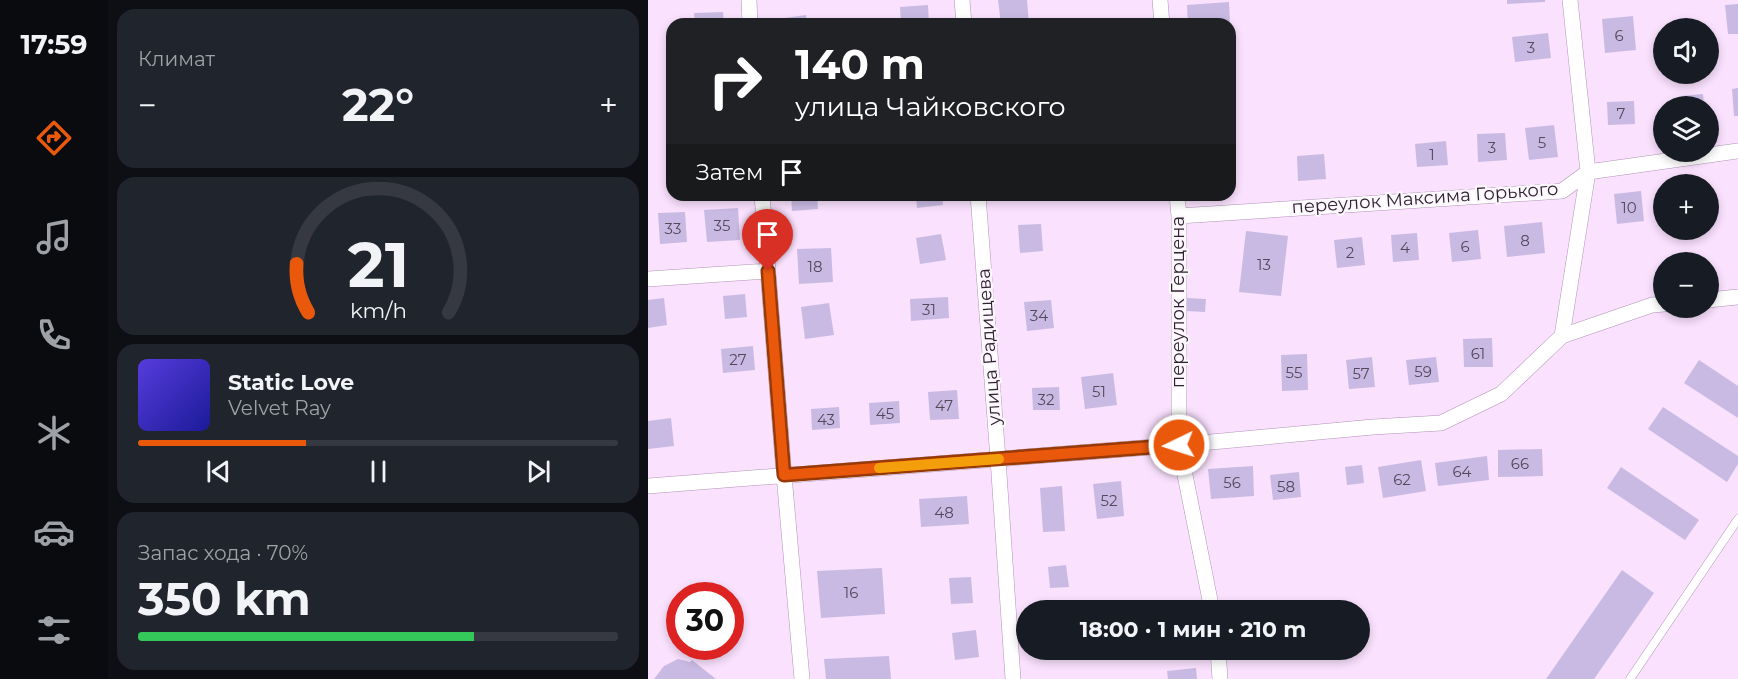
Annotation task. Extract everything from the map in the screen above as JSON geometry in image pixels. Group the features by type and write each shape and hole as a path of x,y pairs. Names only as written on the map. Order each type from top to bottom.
{"street":[{"path":"748,0 750,18"},
{"path":"962,0 964,18"},
{"path":"1160,0 1162,18"},
{"path":"1562,336 1588,172 1570,0"},
{"name":"переулок Максима Горького","path":"1179,216 1562,191 1588,172 1738,151"},
{"path":"762,201 802,679"},
{"name":"улица Радищева","path":"978,201 1013,679"},
{"name":"переулок Герцена","path":"1178,201 1179,445 1210,600"},
{"path":"648,279 768,271"},
{"path":"1719,299 1738,297"},
{"path":"648,486 1442,423 1501,394 1562,336 1653,305"},
{"path":"1219,660 1220,679"}],"lane":[{"path":"1630,679 1738,519"}],"building":[{"path":"998,0 1027,0 1028,18 1000,18"},
{"path":"1507,0 1545,0 1545,2 1507,4"},
{"path":"1229,2 1230,18 1188,18 1187,5"},
{"path":"1738,4 1738,34 1728,34 1725,5"},
{"path":"928,5 929,18 901,18 900,7"},
{"path":"723,12 724,18 694,18 694,13"},
{"path":"806,15 806,18 784,18"},
{"path":"1633,16 1636,50 1605,53 1602,19"},
{"path":"1548,33 1551,58 1515,62 1512,37"},
{"path":"1738,88 1738,116 1734,116 1732,89"},
{"path":"1634,101 1635,124 1608,125 1607,102"},
{"path":"1554,125 1558,157 1529,160 1525,128"},
{"path":"1505,133 1507,160 1478,162 1477,134"},
{"path":"1446,141 1448,165 1417,167 1415,144"},
{"path":"1324,154 1326,179 1298,181 1297,156"},
{"path":"1641,191 1644,221 1617,224 1614,194"},
{"path":"791,201 817,201 818,209 792,211"},
{"path":"916,201 943,201 943,205 917,208"},
{"path":"738,208 740,240 707,242 704,210"},
{"path":"685,212 687,242 660,244 658,213"},
{"path":"1542,222 1545,253 1507,257 1504,226"},
{"path":"1041,224 1043,251 1020,253 1018,225"},
{"path":"1478,230 1481,259 1452,262 1449,233"},
{"path":"1246,231 1288,236 1281,296 1239,292"},
{"path":"1417,233 1419,260 1393,262 1391,235"},
{"path":"941,234 946,260 920,264 916,238"},
{"path":"1362,237 1365,265 1337,268 1334,240"},
{"path":"831,248 833,282 799,284 797,249"},
{"path":"745,294 747,317 725,319 723,296"},
{"path":"948,297 949,318 911,321 910,299"},
{"path":"664,298 667,325 648,328 648,300"},
{"path":"1187,298 1206,299 1205,312 1186,311"},
{"path":"1051,300 1054,328 1027,331 1024,302"},
{"path":"829,303 834,335 805,339 801,307"},
{"path":"1492,338 1493,367 1464,367 1463,339"},
{"path":"753,346 755,370 723,373 721,349"},
{"path":"1307,354 1308,390 1282,391 1281,355"},
{"path":"1372,357 1375,387 1349,389 1346,360"},
{"path":"1436,357 1439,382 1409,385 1406,360"},
{"path":"1699,360 1738,386 1738,418 1684,383"},
{"path":"1113,373 1117,405 1085,409 1081,377"},
{"path":"1059,387 1060,410 1033,410 1032,388"},
{"path":"957,390 959,419 930,420 928,392"},
{"path":"899,401 900,423 870,425 869,403"},
{"path":"839,407 840,428 812,430 811,409"},
{"path":"1663,407 1738,456 1738,464 1727,482 1648,429"},
{"path":"671,418 674,446 648,449 648,421"},
{"path":"1542,449 1543,476 1498,477 1498,450"},
{"path":"1487,456 1489,480 1438,486 1435,463"},
{"path":"1421,460 1426,491 1383,498 1378,467"},
{"path":"1362,465 1364,483 1347,485 1345,467"},
{"path":"1253,466 1254,496 1211,499 1208,469"},
{"path":"1621,467 1699,520 1685,540 1607,488"},
{"path":"1299,472 1301,497 1273,500 1270,475"},
{"path":"1121,481 1124,516 1097,519 1093,484"},
{"path":"1062,486 1065,531 1043,532 1040,488"},
{"path":"967,496 969,524 921,527 919,499"},
{"path":"1066,565 1069,587 1050,588 1048,567"},
{"path":"882,568 885,614 821,618 817,571"},
{"path":"1622,570 1654,593 1594,679 1546,679"},
{"path":"971,577 973,603 951,604 949,578"},
{"path":"976,630 979,657 955,660 952,633"},
{"path":"889,656 891,679 826,679 824,659"},
{"path":"676,660 690,662 692,660 716,679 654,679 664,666"},
{"path":"1196,668 1197,679 1168,679 1167,671"}],"slow traffic":[{"path":"879,468 999,459"}],"route":[{"path":"768,271 784,475 1179,445"}]}
